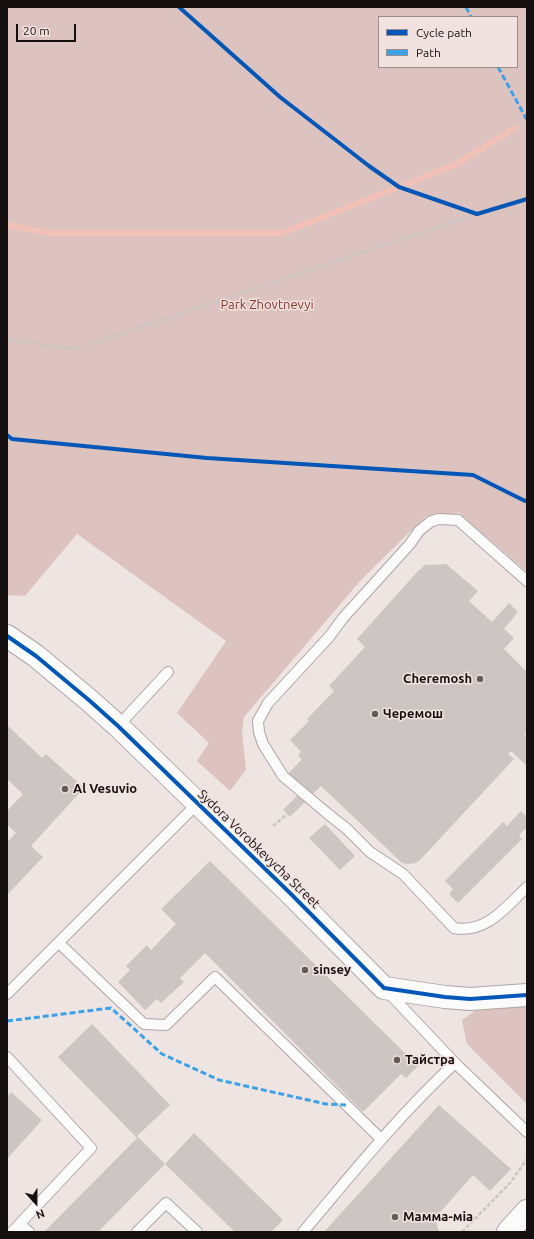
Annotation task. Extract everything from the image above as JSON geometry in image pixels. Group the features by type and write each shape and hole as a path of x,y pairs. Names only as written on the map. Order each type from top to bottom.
{"street":[{"name":"Sydora Vorobkevycha Street","path":"7,636 36,656 118,726 198,803 384,988"},
{"path":"384,988 470,999 526,991"},
{"path":"508,1232 527,1211"}],"lane":[{"path":"527,580 458,520 438,519 430,522 419,531 410,544 343,618 329,637 268,703 258,722 263,744 283,776 347,829 370,852 403,874 454,928 465,930 489,922 527,887"},
{"path":"118,726 168,672"},
{"path":"7,994 198,803"},
{"path":"59,943 144,1024 166,1025 215,977 381,1139"},
{"name":"Sydora Vorobkevycha Street","path":"384,988 455,1063 527,1132"},
{"path":"7,1057 91,1148 12,1232"},
{"path":"303,1232 381,1139 455,1063"},
{"path":"137,1232 166,1203 197,1232"},
{"path":"20,1224 29,1232"}],"path":[{"path":"7,340 76,349 477,214 527,199"},
{"path":"273,826 287,814"},
{"path":"462,1232 510,1183 527,1159"}],"green space":[{"name":"Park Zhovtnevyi","path":"7,7 527,7 527,572 459,513 425,517 361,580 244,717 242,732 246,770 230,791 197,761 209,743 177,713 226,641 77,534 25,596 7,595"},
{"path":"527,1004 527,1104 467,1044 462,1020 476,1010 494,1006"}],"building":[{"path":"446,564 478,591 469,601 492,622 509,603 518,612 504,629 514,638 504,649 527,672 527,731 524,734 527,737 527,766 511,751 508,754 514,759 420,860 416,863 407,864 402,863 321,786 290,817 283,810 304,789 288,774 302,759 298,756 301,752 290,740 309,721 307,719 334,691 329,686 365,647 357,639 425,565"},
{"path":"7,725 42,758 46,754 84,788 31,846 43,857 7,895 7,842 16,833 7,824 7,811 23,794 7,779"},
{"path":"521,811 527,817 527,827 519,835 522,839 458,903 449,894 453,889 445,881 503,822 507,826"},
{"path":"325,824 355,856 340,870 309,838"},
{"path":"210,861 418,1066 406,1078 401,1074 363,1112 205,953 180,978 184,982 161,1003 157,999 145,1010 118,982 130,970 126,966 147,945 151,950 176,924 161,909"},
{"path":"92,1024 170,1105 137,1136 165,1164 98,1232 44,1232 137,1138 58,1057"},
{"path":"11,1092 42,1120 7,1159 7,1097"},
{"path":"439,1105 511,1169 490,1191 473,1175 435,1218 439,1232 324,1232"},
{"path":"194,1133 283,1220 271,1232 235,1232 165,1164"}],"waterway":[{"path":"7,225 49,233 282,233 455,165 515,128"}],"marked path":[{"path":"466,7 470,16"},
{"path":"499,68 527,120"},
{"path":"7,1021 111,1008 162,1054 219,1080 326,1104 346,1105"}],"cycle path":[{"path":"179,7 280,97 369,166 399,187 477,214 527,199"},
{"path":"7,435 12,439 207,458 473,475 525,501 527,500"},
{"path":"7,636 36,656 118,726 290,893 384,988 470,999 527,995"}],"place":[{"name":"Cheremosh","path":"480,679"},
{"name":"Черемош","path":"375,714"},
{"name":"Al Vesuvio","path":"65,789"},
{"name":"sinsey","path":"305,970"},
{"name":"Тайстра","path":"397,1060"},
{"name":"Мамма-міа","path":"395,1217"}]}
